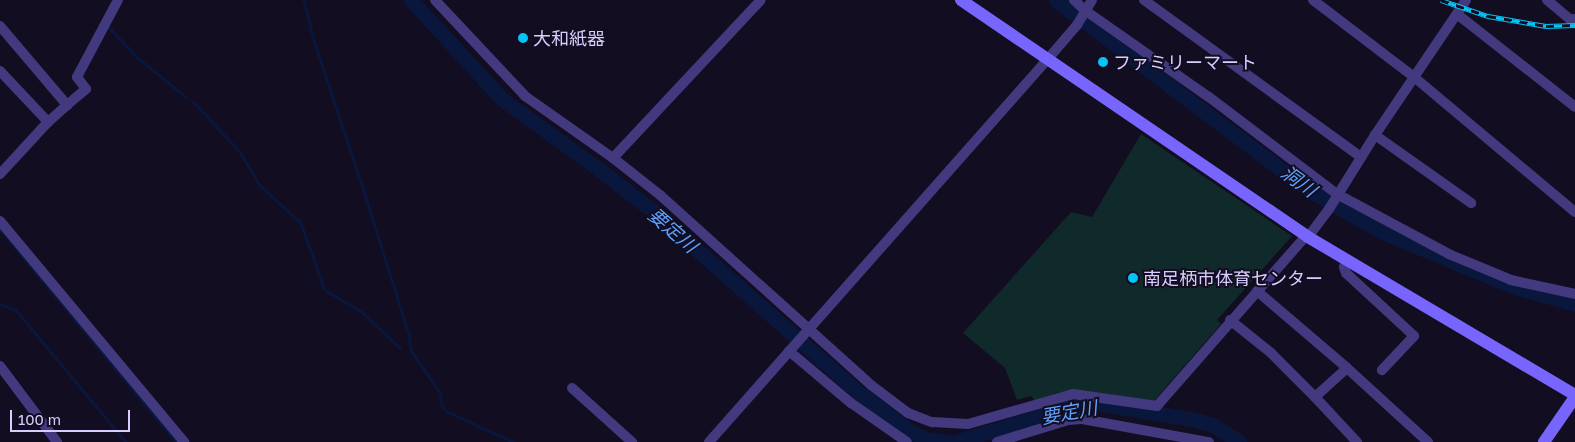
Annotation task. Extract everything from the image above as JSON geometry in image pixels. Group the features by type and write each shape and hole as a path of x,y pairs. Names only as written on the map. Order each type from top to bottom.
{"street":[{"path":"0,174 48,122 86,89 77,77 118,0"},
{"path":"436,0 525,96 613,158 660,195 805,332 871,385 908,413 932,422 968,424 1073,394 1157,406 1230,320 1307,236 1329,208 1375,135 1466,0"},
{"path":"613,158 762,0"},
{"path":"961,0 1307,236 1575,396 1544,442"},
{"path":"1074,0 1086,12 1209,96 1336,196 1451,255 1511,280 1575,294"},
{"path":"709,442 1047,60 1077,25 1092,0"},
{"path":"1144,0 1361,157"},
{"path":"1313,0 1414,77 1575,212"},
{"path":"1546,0 1570,20 1575,19"},
{"path":"1456,14 1575,107"},
{"path":"0,26 67,105"},
{"path":"0,71 48,122"},
{"path":"1375,135 1472,203"},
{"path":"0,221 184,442"},
{"path":"1347,261 1344,267 1346,273 1414,336 1382,370"},
{"path":"1257,291 1347,368 1428,442"},
{"path":"1230,320 1271,353 1357,442"},
{"path":"790,349 852,403 907,442"},
{"path":"0,366 57,442"},
{"path":"1315,397 1347,368"},
{"path":"572,388 632,442"},
{"path":"998,442 1068,420 1082,419 1208,442"}],"green space":[{"name":"南足柄市体育センター","path":"1141,134 1292,236 1217,320 1221,324 1152,403 1077,390 1057,393 1035,401 1031,396 1017,400 1005,368 963,333 1071,212 1092,217"}],"waterway":[{"path":"304,0 314,40 409,334 411,350 441,394 441,403 446,411 513,442"},
{"name":"要定川","path":"411,0 502,99 653,211 858,392 913,433 926,439 949,442"},
{"name":"洞川","path":"1056,0 1292,178 1316,194 1382,232 1515,287 1575,304"},
{"path":"108,26 138,58 186,97"},
{"path":"194,102 240,152 260,185 301,223 325,290 361,311 400,348"},
{"path":"0,229 176,442"},
{"path":"0,304 16,310 126,442"},
{"name":"要定川","path":"955,442 1064,409 1096,403 1191,419 1213,425 1239,442"}],"railway":[{"path":"1441,0 1488,16 1546,26 1575,25"}],"place":[{"name":"大和紙器","path":"523,38"},
{"name":"ファミリーマート","path":"1103,62"},
{"name":"南足柄市体育センター","path":"1133,278"}]}
